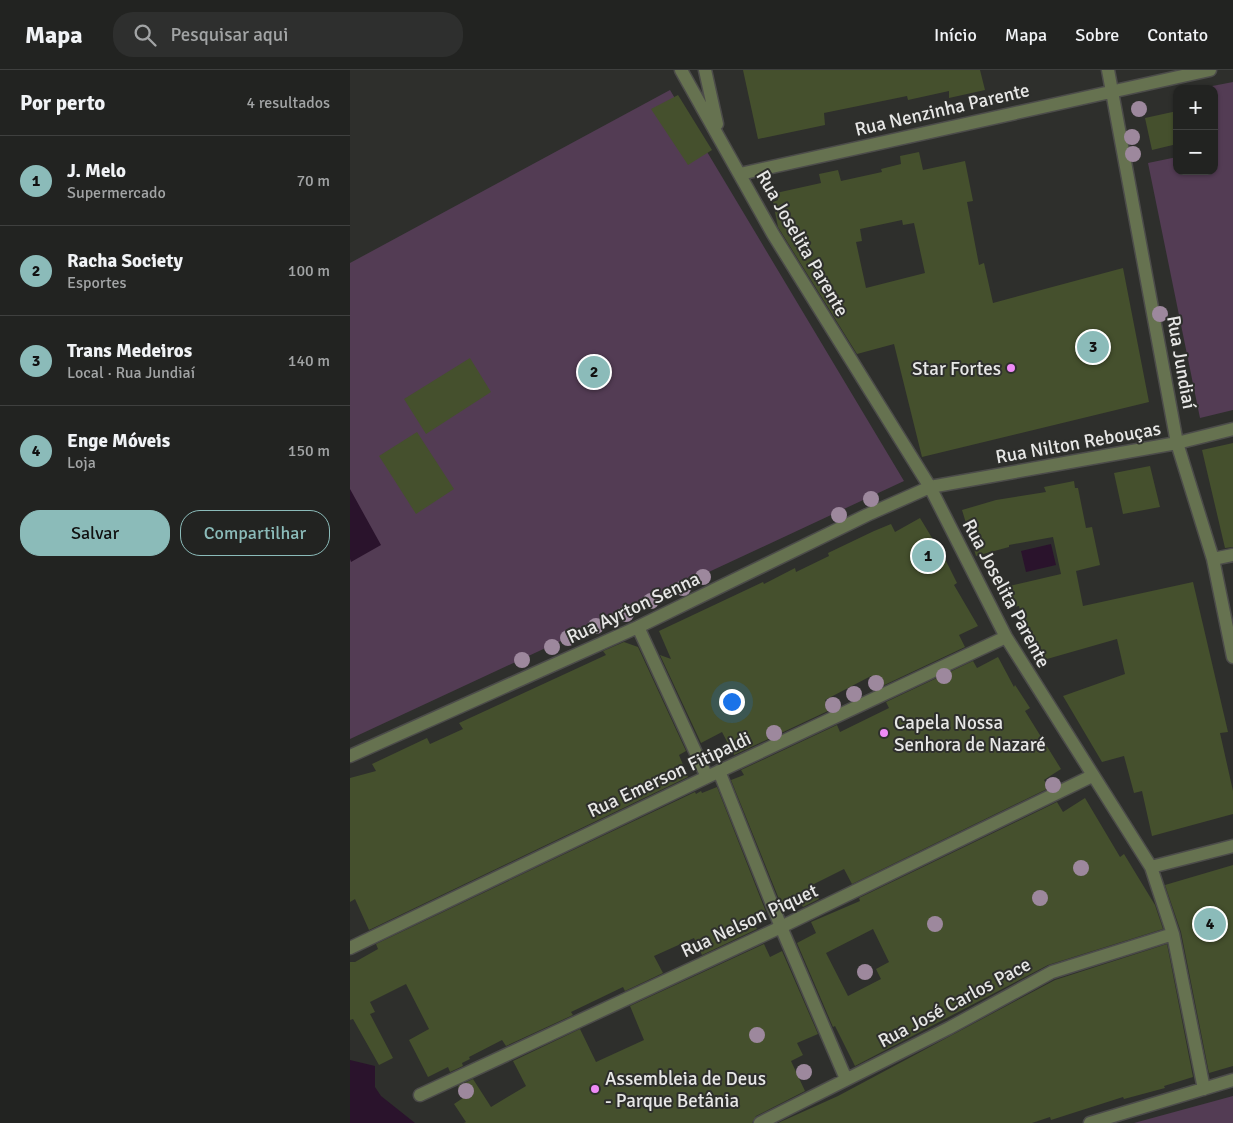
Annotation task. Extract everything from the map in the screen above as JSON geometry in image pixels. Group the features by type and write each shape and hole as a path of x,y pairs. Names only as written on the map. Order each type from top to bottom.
{"street":[{"name":"Rua Joselita Parente","path":"681,70 773,234 930,488 1006,637 1151,867 1173,934 1204,1089"},
{"name":"Rua Joselita Parente","path":"704,70 719,137"},
{"name":"Rua Jundiaí","path":"1108,70 1178,443 1213,559 1233,657"},
{"name":"Rua Nenzinha Parente","path":"740,174 1112,90 1210,70"},
{"name":"Rua Nilton Rebouças","path":"930,488 1178,443 1233,429"},
{"name":"Rua Ayrton Senna","path":"350,756 638,627 867,515 930,488"},
{"path":"1213,559 1233,555"},
{"path":"638,627 707,777"},
{"name":"Rua Emerson Fitipaldi","path":"350,948 719,771 1006,637"},
{"path":"719,771 781,927 846,1079"},
{"name":"Rua Nelson Piquet","path":"420,1096 781,927 1092,776"},
{"path":"1151,867 1233,846"},
{"name":"Rua José Carlos Pace","path":"760,1123 949,1028 1052,972 1173,934"},
{"path":"1090,1123 1233,1080"}],"shaded area":[{"path":"1233,82 1233,410 1200,418 1148,163 1173,158 1173,175 1218,175 1218,85"},
{"path":"670,90 904,481 350,739 350,263"},
{"path":"350,489 381,545 351,562 350,559"},
{"path":"1051,544 1056,565 1026,572 1021,551"},
{"path":"350,1060 375,1066 375,1087 381,1096 415,1123 350,1123"},
{"path":"1233,1096 1233,1123 1134,1123"}],"building":[{"path":"743,70 980,70 985,90 949,98 949,91 908,100 907,96 824,113 825,125 758,139"},
{"path":"678,95 712,150 688,165 651,109"},
{"path":"1173,112 1173,145 1152,150 1145,118"},
{"path":"919,152 923,170 965,161 973,201 967,202 979,265 984,263 993,303 1123,268 1149,402 922,457 894,344 857,354 778,227 773,202 778,200 776,193 821,183 819,174 838,170 841,181 882,172 881,169 901,164 900,156","holes":["902,220 903,225 914,223 925,273 866,288 856,242 862,241 860,229"]},
{"path":"470,358 491,392 426,434 404,399"},
{"path":"417,432 454,489 416,514 379,456"},
{"path":"1233,443 1233,547 1225,548 1202,450"},
{"path":"1150,466 1160,507 1123,514 1114,473"},
{"path":"1074,481 1075,488 1078,488 1086,528 1092,527 1100,565 1076,571 1083,606 1193,582 1228,732 1220,733 1233,791 1233,814 1152,836 1142,791 1134,793 1124,756 1102,762 1063,696 1125,674 1117,639 1040,661 1027,640 1019,606 1009,608 997,589 1061,574 1053,537 1009,545 1009,547 976,556 962,510 996,500 1046,492 1044,487"},
{"path":"920,518 946,561 957,583 954,585 978,626 959,635 965,647 878,688 871,676 825,700 830,710 734,755 722,732 701,743 660,655 671,659 659,631 795,568 796,572 829,556 828,553 874,531 891,524 895,532"},
{"path":"624,642 638,647 686,751 679,755 688,777 369,930 355,899 350,902 350,778 376,771 372,764 427,738 430,744 463,729 459,723 606,655 603,651"},
{"path":"998,657 1014,687 1015,685 1030,708 1025,711 1061,769 1044,780 1049,788 852,884 844,869 812,885 819,899 803,907 799,899 793,903 791,899 781,904 731,780 744,775 741,770 837,725 840,732 889,708 886,702 973,661 977,668"},
{"path":"717,787 766,912 752,919 757,929 702,955 694,938 654,956 663,973 625,991 623,987 571,1012 573,1015 506,1046 502,1040 469,1057 470,1059 462,1063 463,1066 450,1072 448,1067 428,1077 409,1040 429,1029 406,984 370,1002 375,1012 370,1014 393,1058 379,1065 353,1019 350,1020 350,962 355,962 378,949 376,944 695,792 696,794 701,791 702,793"},
{"path":"1085,798 1120,857 1124,854 1155,905 1163,929 1048,965 855,1066 835,1026 833,1027 797,943 816,933 811,922 860,901 859,898 1057,802 1063,812","holes":["873,929 889,962 876,969 881,979 848,996 826,953"]},
{"path":"1233,865 1233,1066 1209,1073 1181,932 1165,885"},
{"path":"764,944 770,957 782,951 818,1034 797,1043 803,1055 791,1061 805,1091 756,1116 752,1123 464,1123 466,1122 454,1104 463,1098 458,1086 473,1079 491,1107 526,1086 513,1061 580,1029 596,1062 644,1040 630,1006"},
{"path":"1167,944 1193,1077 1164,1086 1165,1088 1124,1099 1123,1097 1051,1120 1050,1117 1032,1123 778,1123 838,1096 1055,980"}],"place":[{"name":"Trans Medeiros","path":"1093,347"},
{"name":"Star Fortes","path":"1011,368"},
{"name":"Racha Society","path":"594,372"},
{"name":"J. Melo","path":"928,556"},
{"name":"Capela Nossa Senhora de Nazaré","path":"884,733"},
{"name":"Enge Móveis","path":"1210,924"},
{"name":"Assembleia de Deus - Parque Betânia","path":"595,1089"}]}
